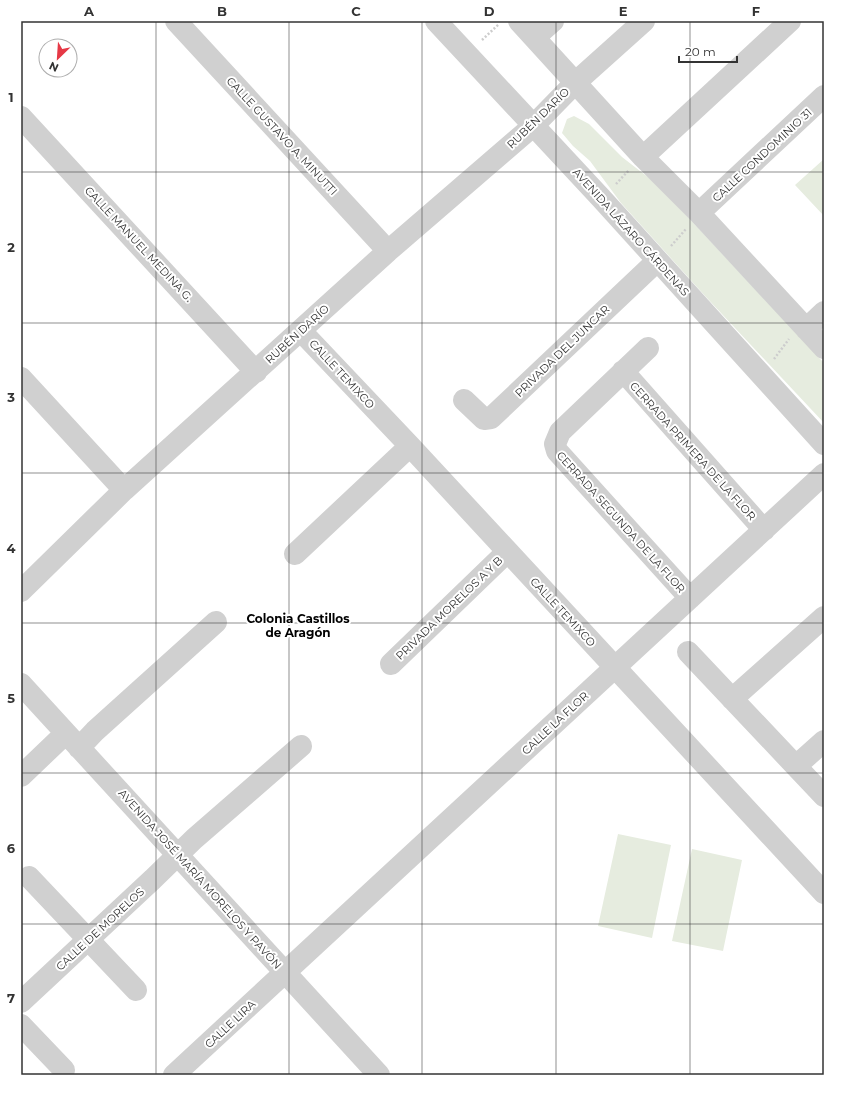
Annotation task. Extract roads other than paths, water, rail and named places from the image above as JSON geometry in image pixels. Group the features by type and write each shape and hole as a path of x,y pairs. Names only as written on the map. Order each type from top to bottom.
{"street":[{"name":"CALLE GUSTAVO A. MINUTTI","path":"176,21 388,251"},
{"name":"AVENIDA LÁZARO CÁRDENAS","path":"436,21 601,198 824,444"},
{"path":"519,21 643,157 699,214 824,348"},
{"path":"535,37 553,21"},
{"name":"RUBÉN DARÍO","path":"21,591 124,490 388,251 533,126 576,82 644,21"},
{"path":"643,157 790,21"},
{"name":"CALLE CONDOMINIO 31","path":"699,214 824,96"},
{"name":"CALLE MANUEL MEDINA G.","path":"21,117 256,372"},
{"name":"PRIVADA DEL JUNCAR","path":"464,400 484,419 491,418 657,261"},
{"path":"804,326 824,312"},
{"name":"CALLE TEMIXCO","path":"301,331 616,667 824,893"},
{"path":"623,371 648,348"},
{"name":"CERRADA SEGUNDA DE LA FLOR","path":"623,371 560,432 555,444 557,451 690,598"},
{"name":"CERRADA PRIMERA DE LA FLOR","path":"623,371 764,530"},
{"path":"21,378 124,490"},
{"path":"295,554 410,446"},
{"name":"CALLE LA FLOR","path":"285,972 824,474"},
{"name":"PRIVADA MORELOS A Y B","path":"391,664 507,552"},
{"path":"732,699 824,617"},
{"path":"21,776 73,740 95,731 216,622"},
{"path":"688,652 824,796"},
{"name":"AVENIDA JOSÉ MARÍA MORELOS Y PAVÓN","path":"21,684 379,1075"},
{"path":"796,766 824,742"},
{"path":"178,855 301,746"},
{"name":"CALLE DE MORELOS","path":"21,1002 178,855"},
{"path":"29,877 136,990"},
{"name":"CALLE LIRA","path":"174,1075 285,972"},
{"path":"21,1025 64,1070"}],"district":[{"name":"Colonia Castillos de Aragón","path":"298,626"}]}
